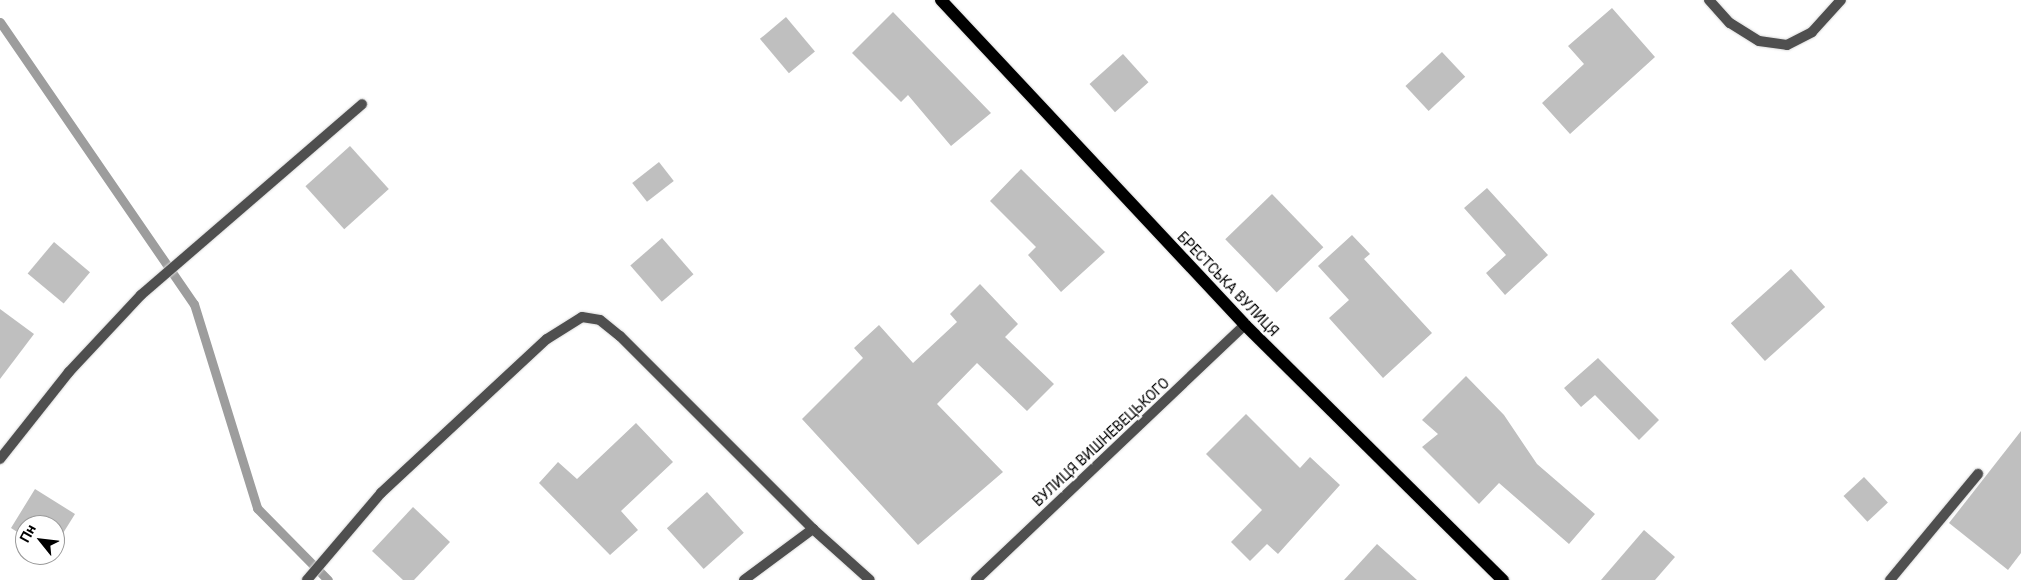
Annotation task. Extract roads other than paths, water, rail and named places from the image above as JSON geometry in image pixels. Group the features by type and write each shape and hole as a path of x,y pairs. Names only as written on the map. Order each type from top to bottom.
{"main road":[{"name":"БРЕСТСЬКА ВУЛИЦЯ","path":"941,0 1246,325 1503,580"}],"street":[{"path":"1709,0 1730,23 1759,41 1786,45 1812,32 1840,0"},
{"path":"0,459 69,372 159,280 362,104"},
{"path":"307,580 382,493 547,339 582,317 600,320 620,336 813,529 870,580"},
{"name":"ВУЛИЦЯ ВИШНЕВЕЦЬКОГО","path":"976,580 1246,325"},
{"path":"1890,580 1978,474"},
{"path":"744,580 813,529"}],"waterway":[{"path":"0,22 194,304 257,508 328,580"}]}
